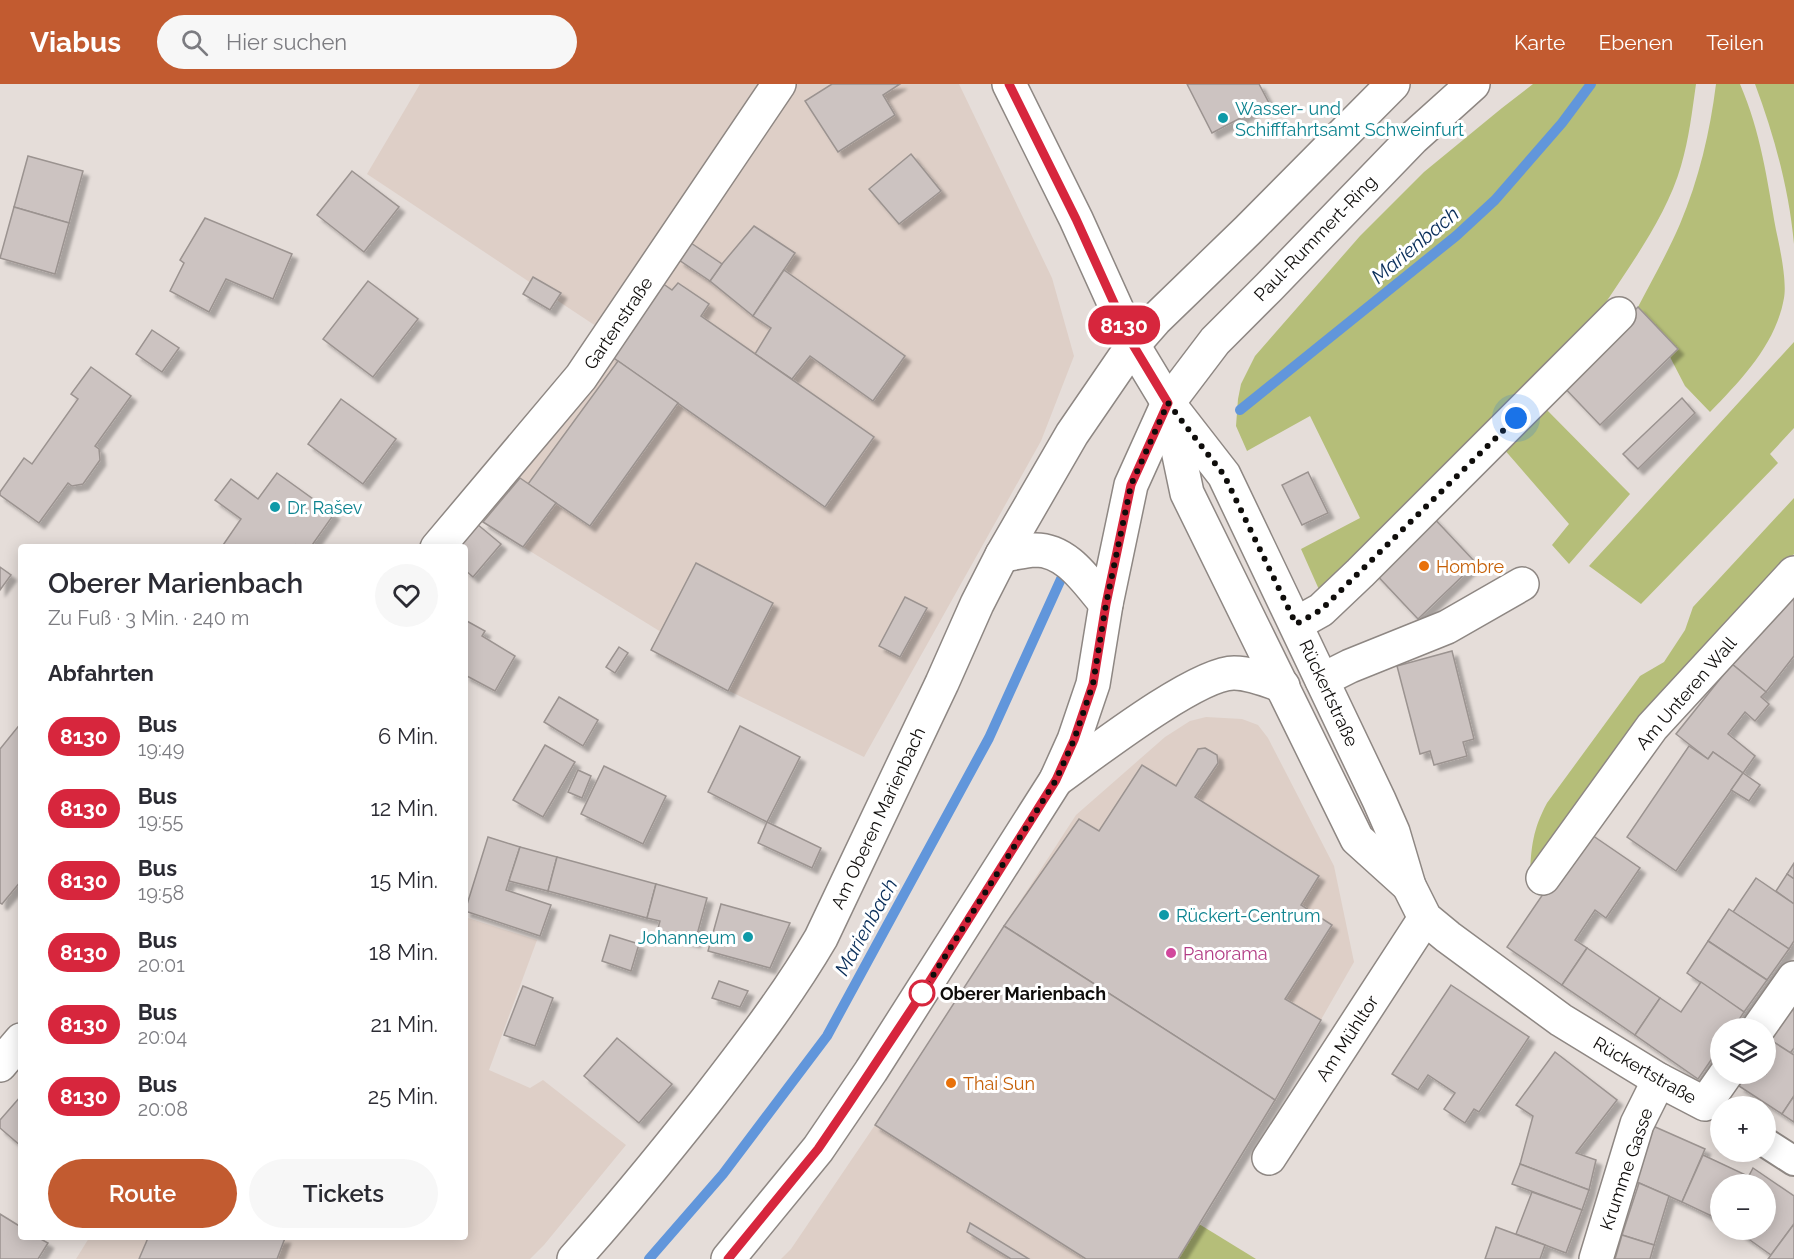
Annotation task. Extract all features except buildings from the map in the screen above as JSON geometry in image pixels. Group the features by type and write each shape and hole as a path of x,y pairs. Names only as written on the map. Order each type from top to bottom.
{"street":[{"path":"728,1259 818,1149 923,992 1056,780 1074,740 1093,684 1106,604 1131,485 1168,403 1133,345 1076,219 1009,84"},
{"path":"1133,345 1155,320 1393,84"},
{"name":"Paul-Rummert-Ring","path":"1168,403 1215,341 1413,138 1473,84"},
{"name":"Gartenstraße","path":"440,544 581,377 775,90"},
{"path":"1296,624 1321,610 1360,573 1619,315"},
{"name":"Am Oberen Marienbach","path":"573,1259 659,1160 765,1023 809,959 942,683 976,604 1072,434 1133,345"},
{"name":"Rückertstraße","path":"1168,403 1224,475 1393,832 1410,886 1425,918 1562,1020 1659,1080 1710,1107"},
{"name":"Rückertstraße","path":"1168,403 1187,493 1357,839 1410,886"},
{"path":"1002,555 1036,550 1065,559 1106,604"},
{"name":"Am Unteren Wall","path":"1543,878 1652,727 1794,573"},
{"path":"1322,680 1350,666 1447,627 1522,584"},
{"path":"1056,780 1171,700 1212,678 1232,672 1249,674 1283,686"},
{"name":"Am Mühltor","path":"1269,1158 1425,918"},
{"path":"1766,1018 1794,978"},
{"path":"0,1065 18,1044"},
{"name":"Krumme Gasse","path":"1596,1259 1637,1124 1659,1080"},
{"path":"1776,1149 1794,1161"}],"shaded area":[{"path":"420,84 959,84 1052,278 1074,356 1041,441 864,757 668,661 651,650 661,632 483,522 620,342 367,174"},
{"path":"1206,717 1242,719 1258,725 1268,738 1334,866 1354,962 1275,1100 1178,1259 781,1259 791,1249 875,1125 1076,815 1165,737 1190,721"},
{"path":"468,918 537,940 489,1070 530,1088 543,1080 626,1145 530,1259 76,1259 88,1240 468,1240"}],"green space":[{"path":"1533,84 1696,84 1686,146 1675,184 1647,240 1602,308 1321,594 1301,549 1360,518 1310,416 1247,451 1236,426 1241,384 1255,356 1360,236 1424,172"},
{"path":"1716,84 1740,84 1753,120 1781,255 1785,291 1780,315 1765,346 1745,374 1710,412 1685,386 1670,357 1678,349 1638,307 1675,234 1693,190 1711,120"},
{"path":"1755,84 1794,84 1794,244 1780,162"},
{"path":"1794,342 1794,428 1770,454 1778,463 1641,604 1589,566"},
{"path":"1543,406 1630,494 1569,564 1552,545 1569,524 1503,448"},
{"path":"1794,498 1794,554 1727,628 1530,876 1534,838 1547,803 1640,676 1664,662 1685,630 1693,607"},
{"path":"1199,1224 1256,1259 1178,1259"}],"waterway":[{"name":"Marienbach","path":"1240,410 1456,236 1495,200 1562,123 1591,84"},
{"name":"Marienbach","path":"649,1259 723,1174 827,1036 989,738 1061,579"}],"bus line":[{"name":"8130","path":"728,1259 818,1149 923,992 1056,780 1074,740 1093,684 1106,604 1131,485 1168,403 1133,345 1106,282 1009,84"}],"place":[{"name":"Wasser- und Schifffahrtsamt Schweinfurt","path":"1223,118"},
{"name":"Dr. Rašev","path":"275,507"},
{"name":"Hombre","path":"1424,566"},
{"name":"Rückert-Centrum","path":"1164,915"},
{"name":"Johanneum","path":"748,937"},
{"name":"Panorama","path":"1171,953"},
{"name":"Oberer Marienbach","path":"922,993"},
{"name":"Thai Sun","path":"951,1083"}],"route":[{"path":"922,993 1056,780 1074,740 1093,684 1106,604 1131,485 1168,403 1224,475 1296,624 1321,610 1516,418"}]}
